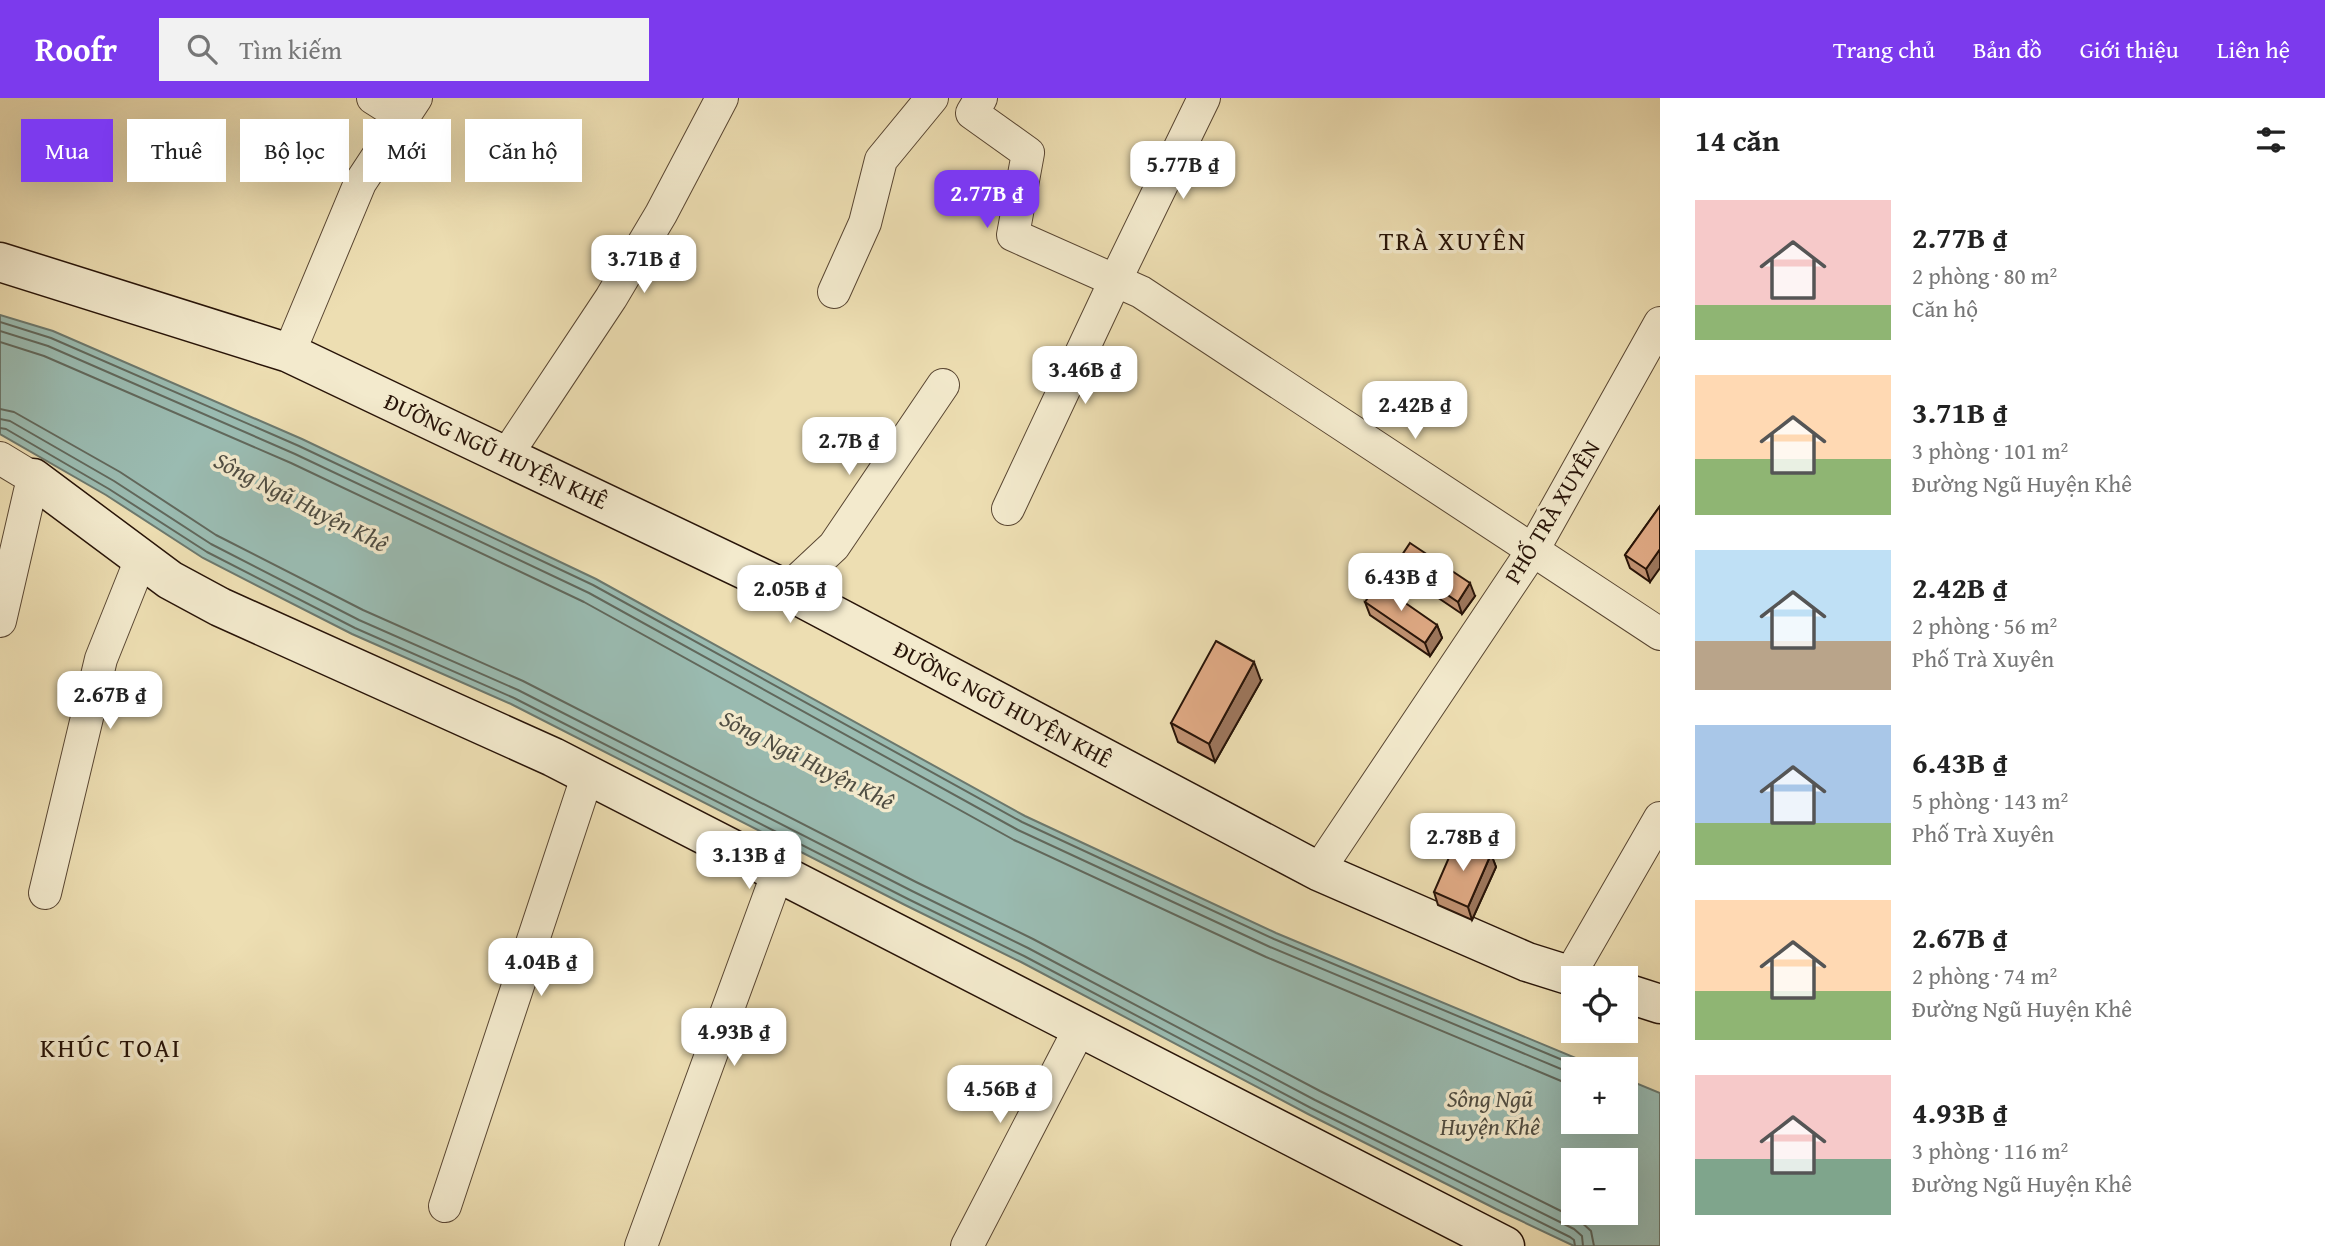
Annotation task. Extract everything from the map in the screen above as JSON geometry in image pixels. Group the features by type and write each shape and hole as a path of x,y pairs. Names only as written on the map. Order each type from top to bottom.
{"street":[{"path":"289,353 360,183 410,108 373,98"},
{"path":"506,456 611,298 661,214 722,98"},
{"path":"834,292 865,223 881,160 932,98"},
{"path":"1008,509 1204,98"},
{"path":"969,103 1028,153 1013,235 1141,292 1660,634"},
{"name":"ĐƯỜNG NGŨ HUYỆN KHÊ","path":"0,262 289,353 787,590 1318,871 1527,962 1561,973"},
{"name":"PHỐ TRÀ XUYÊN","path":"1318,871 1533,550 1660,323"},
{"path":"787,590 834,546 943,385"},
{"path":"0,458 33,478 170,580 220,607 588,774 1505,1246"},
{"path":"0,621 33,478"},
{"path":"45,893 101,659 141,559"},
{"path":"444,1206 588,774"},
{"path":"1579,966 1660,818"},
{"path":"641,1246 778,872"},
{"path":"1638,997 1660,1004"},
{"path":"967,1246 1080,1028"}],"water":[{"name":"Sông Ngũ Huyện Khê","path":"0,315 53,331 302,439 596,579 1025,816 1276,933 1573,1057 1561,1057 1561,1134 1638,1134 1638,1084 1660,1093 1660,1246 1574,1246 1496,1209 1308,1114 1021,962 511,704 352,634 203,558 106,495 0,434"}],"building":[{"path":"1660,506 1660,549 1646,569 1625,555"},
{"path":"1410,543 1470,583 1458,602 1398,561"},
{"path":"1378,584 1437,625 1425,643 1365,602"},
{"path":"1216,641 1254,662 1209,744 1171,723"},
{"path":"1457,839 1491,854 1468,907 1434,892"}],"district":[{"name":"TRÀ XUYÊN","path":"1453,241"},
{"name":"KHÚC TOẠI","path":"111,1048"}]}
